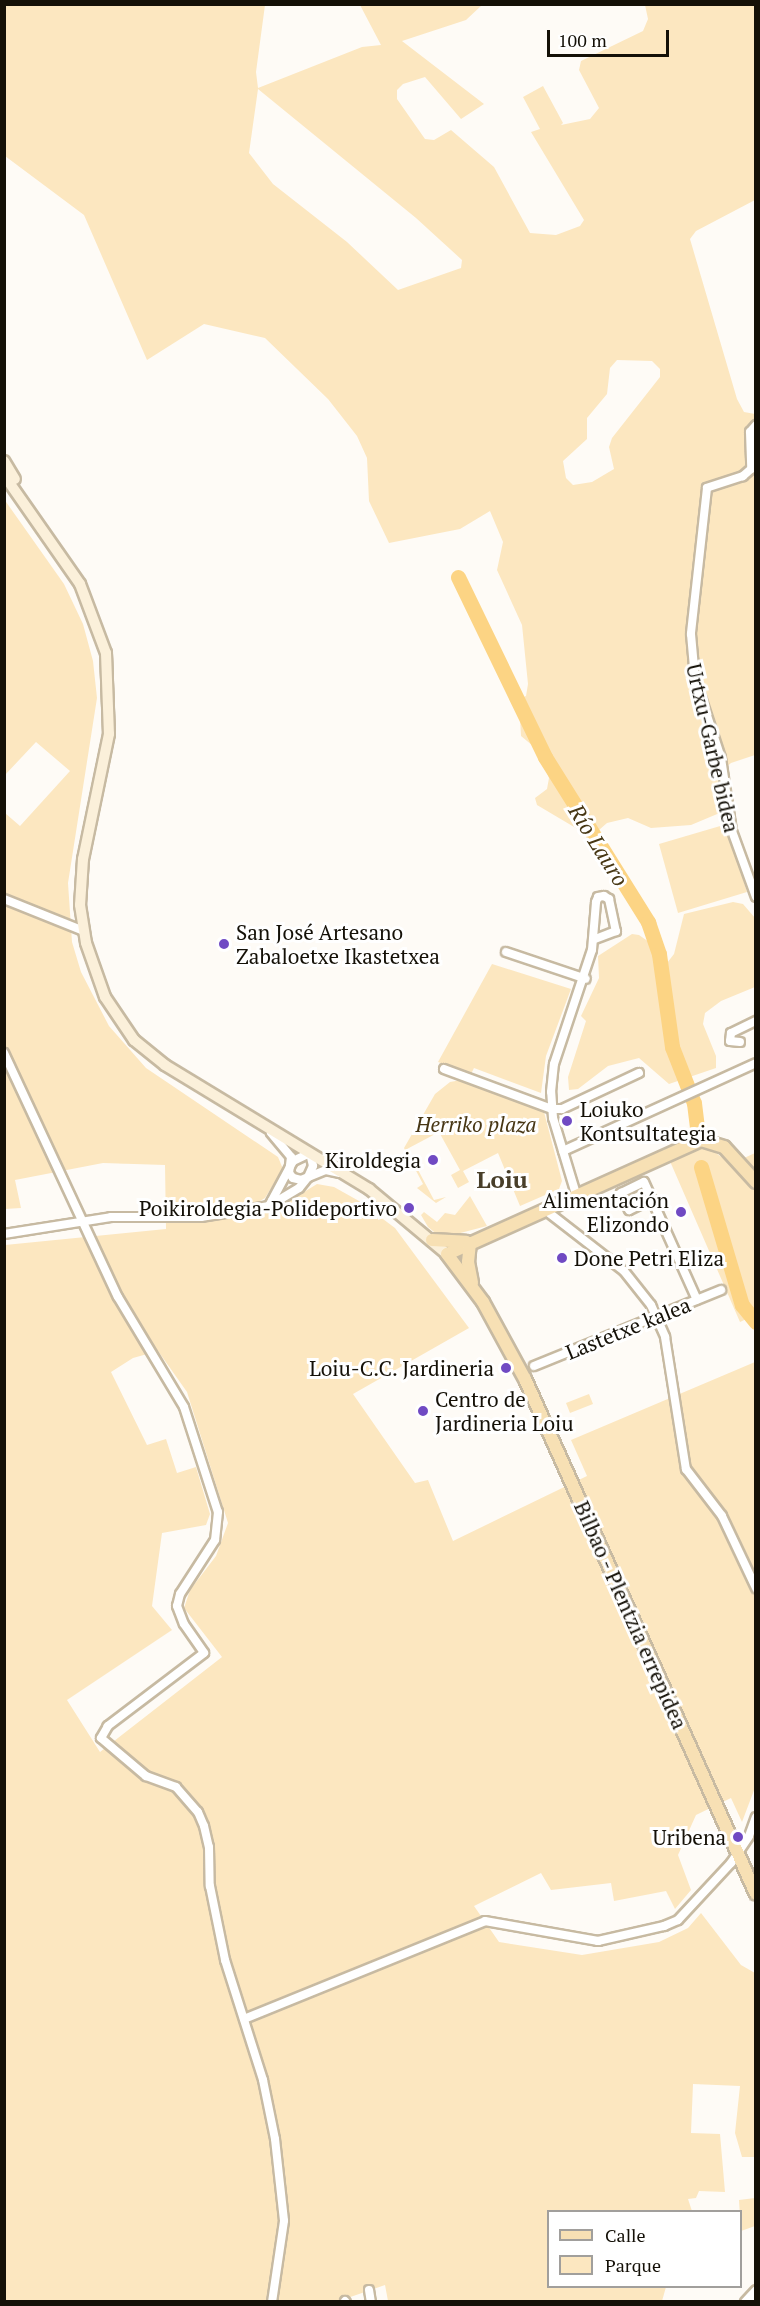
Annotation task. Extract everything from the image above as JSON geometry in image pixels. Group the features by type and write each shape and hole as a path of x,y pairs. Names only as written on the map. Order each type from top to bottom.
{"main road":[{"path":"4,461 74,562 106,626 115,666 117,723 90,860 87,910 101,971 111,994 140,1035 140,1042"},
{"path":"4,475 80,584 106,653 110,734 83,860 80,905 84,931 105,997 122,1024 140,1042 190,1083 346,1175 447,1254 677,1148 701,1140 716,1142 756,1182"},
{"path":"432,1240 471,1242"},
{"path":"471,1242 468,1262 474,1290"},
{"name":"Bilbao - Plentzia errepidea","path":"447,1254 474,1290 503,1337 756,1894"}],"street":[{"name":"Urtxu-Garbe bidea","path":"756,425 750,432 751,469 743,476 707,488 691,611 692,669 721,758 732,831 756,897"},
{"path":"576,1194 552,1109 554,1064 585,979 595,939 596,902 598,897 604,896 609,899 616,931 595,939"},
{"path":"4,899 84,931"},
{"path":"506,952 585,979"},
{"path":"740,1042 730,1041 730,1033 756,1021"},
{"path":"4,1053 118,1297 184,1407 220,1521 214,1540 180,1594 177,1606 184,1624 204,1653 108,1726 102,1738 146,1776 176,1787 198,1812 209,1847 210,1886 225,1960 263,2080 284,2198 284,2221 272,2301"},
{"path":"563,1151 756,1063"},
{"path":"444,1069 552,1109 562,1109 639,1073"},
{"path":"259,1122 283,1144 291,1157 289,1167 293,1178 308,1177 327,1170 346,1175"},
{"path":"4,1234 111,1217 230,1215 268,1206 299,1188 308,1177 313,1166 310,1153 301,1155 289,1167 268,1206"},
{"path":"652,1199 697,1300"},
{"path":"544,1209 624,1271 638,1286 656,1317 665,1337 686,1469 722,1516 756,1588"},
{"name":"Lastetxe kalea","path":"534,1366 721,1290"},
{"path":"244,2019 485,1921 598,1941 664,1926 678,1920 737,1853 756,1817"},
{"path":"369,2290 371,2301"},
{"path":"745,2301 756,2290"}],"green space":[{"path":"4,5 265,5 256,72 258,88 362,47 381,45 360,5 482,5 466,20 402,41 484,104 461,119 425,77 403,84 397,90 397,99 425,139 434,140 451,130 494,167 530,233 556,235 580,226 584,220 531,132 540,129 523,97 543,86 563,123 561,125 590,119 599,108 579,70 581,61 643,31 648,19 645,5 755,5 755,200 696,231 690,239 737,399 744,412 755,414 755,755 731,763 724,769 722,812 691,825 651,828 628,818 607,823 591,837 537,805 535,798 547,789 549,778 539,751 521,736 519,699 526,696 528,684 522,625 497,570 503,542 490,511 460,529 389,543 369,501 367,458 357,436 328,399 265,338 204,324 147,360 84,215 5,156","holes":["258,89 416,218 462,260 461,268 398,290 347,242 273,184 249,153","617,360 652,361 660,369 660,377 612,438 609,447 614,469 592,482 573,485 566,478 563,461 587,439 587,418 607,394 610,368"]},
{"path":"4,499 64,584 83,624 93,661 97,698 68,883 72,942 81,972 109,1026 146,1068 278,1157 283,1169 265,1198 255,1204 278,1208 317,1184 334,1187 359,1201 395,1228 469,1328 353,1394 415,1483 428,1480 453,1541 587,1476 571,1440 755,1362 756,1785 742,1822 731,1798 696,1815 678,1855 691,1890 675,1909 666,1891 614,1901 611,1883 551,1890 541,1873 474,1906 499,1942 582,1955 659,1942 688,1928 701,1913 741,1965 755,1973 755,2157 742,2157 735,2133 740,2086 693,2084 691,2133 720,2134 725,2192 699,2191 696,2198 688,2199 692,2210 547,2210 547,2288 666,2288 662,2301 388,2301 385,2285 336,2302 5,2301 5,1245 166,1229 165,1165 103,1163 15,1180 21,1208 5,1209 5,813 20,826 70,771 36,742 5,775","holes":["158,1351 187,1392 228,1523 216,1556 190,1590 184,1608 222,1657 100,1752 67,1700 172,1630 152,1606 162,1533 206,1525 210,1514 196,1467 177,1473 166,1439 147,1445 111,1372 133,1358"]},
{"path":"727,824 747,892 678,913 659,844"},
{"path":"733,902 743,904 755,918 755,987 721,1001 705,1013 703,1024 716,1056 716,1068 669,1084 639,1058 608,1066 578,1089 569,1090 568,1077 586,1021 581,1016 599,978 598,956 632,934 639,935 649,942 659,960 667,963 674,954 684,914"},
{"path":"492,964 571,989 546,1056 541,1093 474,1068 471,1074 438,1062"},
{"name":"Herriko plaza","path":"461,1080 544,1112 562,1181 559,1189 520,1206 498,1153 463,1171 469,1182 458,1188 451,1175 460,1170 439,1132 407,1149 434,1200 446,1197 436,1203 417,1188 423,1184 404,1148 435,1094 450,1082"},
{"path":"705,1145 731,1164 755,1153 755,1315 740,1322 669,1159"},
{"path":"470,1196 487,1226 449,1236 439,1236 428,1227 421,1215 424,1212 437,1222 445,1213 455,1215"},
{"path":"589,1394 593,1404 570,1413 566,1403"},
{"path":"755,2198 755,2226 742,2231 742,2210 740,2210 739,2200"}],"waterway":[{"name":"Río Lauro","path":"458,577 545,757 648,922 659,954 672,1047 694,1103 697,1127"},
{"name":"Río Lauro","path":"701,1167 742,1305 756,1322"}],"place":[{"name":"San José Artesano Zabaloetxe Ikastetxea","path":"224,944"},
{"name":"Loiuko Kontsultategia","path":"567,1121"},
{"name":"Kiroldegia","path":"433,1160"},
{"name":"Poikiroldegia-Polideportivo","path":"409,1208"},
{"name":"Alimentación Elizondo","path":"681,1212"},
{"name":"Done Petri Eliza","path":"562,1258"},
{"name":"Loiu-C.C. Jardineria","path":"506,1368"},
{"name":"Centro de Jardineria Loiu","path":"423,1411"},
{"name":"Uribena","path":"738,1837"}],"district":[{"name":"Loiu","path":"502,1180"}]}
